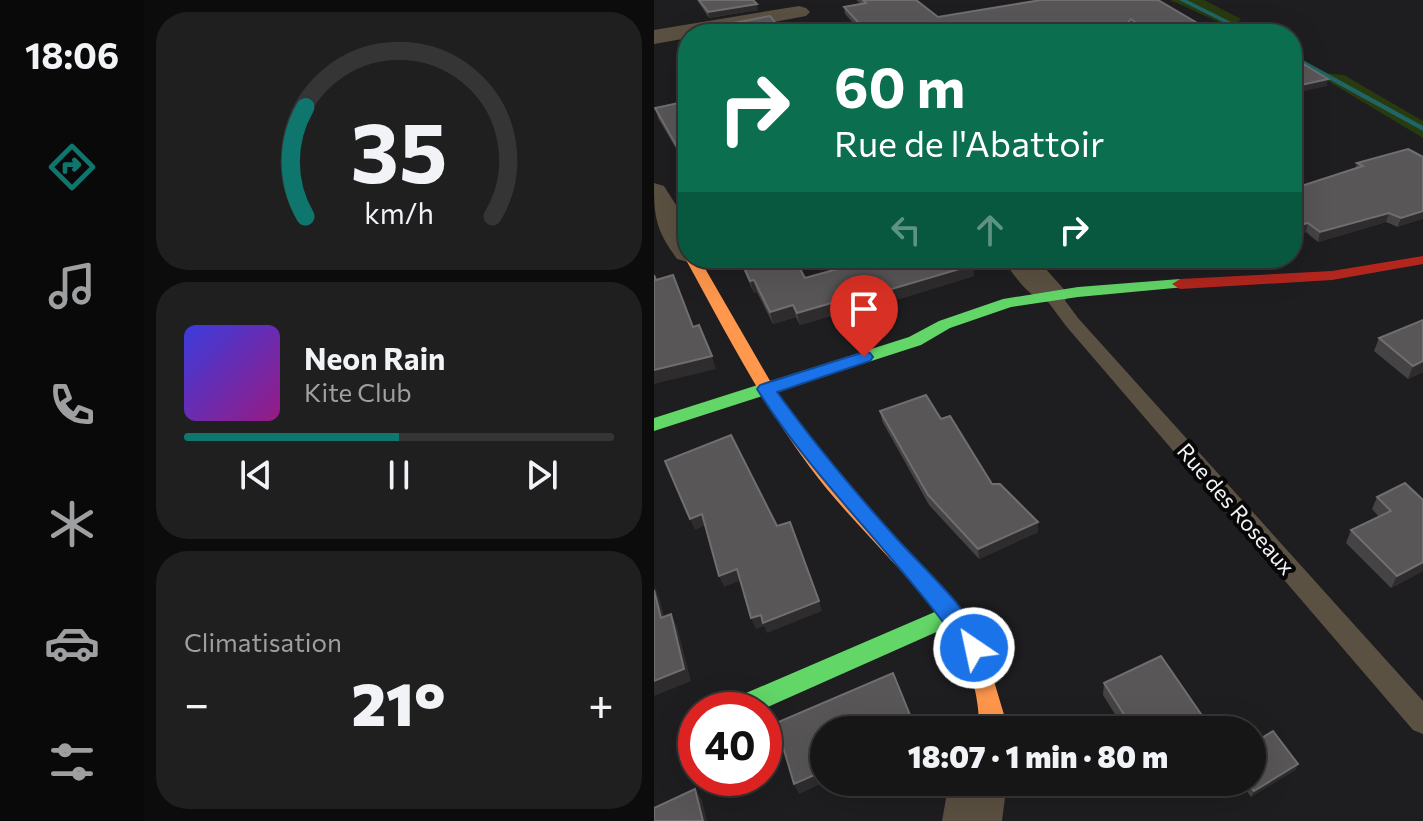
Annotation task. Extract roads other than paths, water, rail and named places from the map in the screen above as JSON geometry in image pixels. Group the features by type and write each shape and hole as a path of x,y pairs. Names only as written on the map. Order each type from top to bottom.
{"street":[{"path":"729,24 798,12"},
{"path":"654,37 678,33"},
{"path":"654,192 678,234"},
{"path":"654,425 915,341 938,326 1019,301 1200,281 1277,279 1394,268 1423,260"},
{"path":"698,268 766,389 817,463 951,615 974,648 992,716"},
{"path":"1027,268 1052,295"},
{"path":"775,692 951,615"},
{"path":"972,821 976,796"}],"lane":[{"name":"Rue des Roseaux","path":"1052,295 1082,334 1423,721"}],"waterway":[{"path":"1182,0 1231,24"},
{"path":"1302,62 1423,129"}]}
